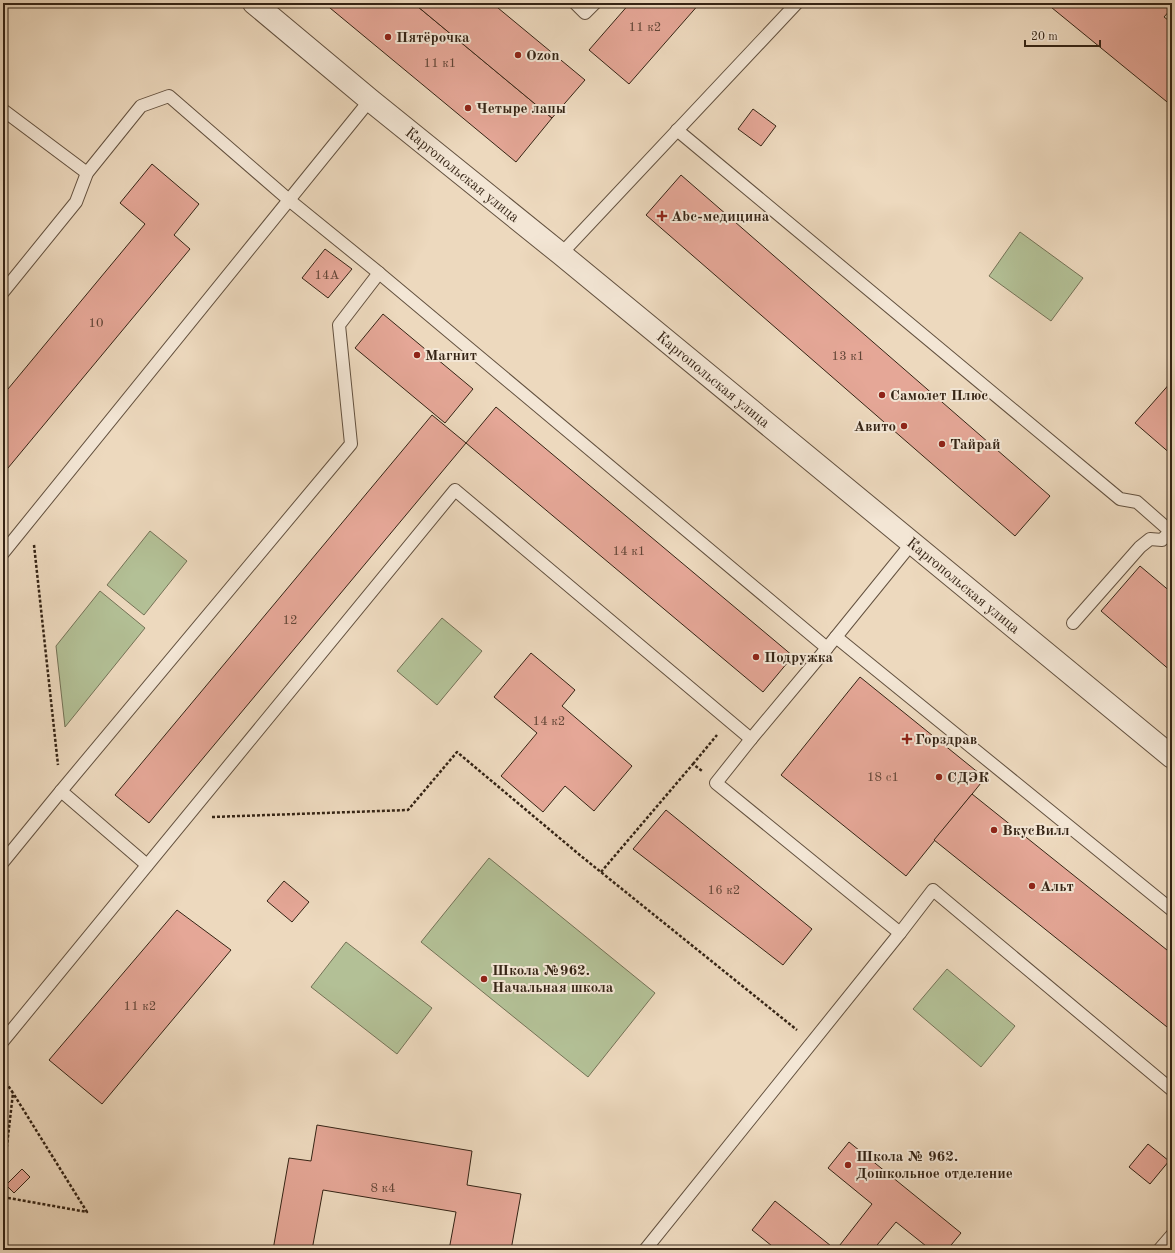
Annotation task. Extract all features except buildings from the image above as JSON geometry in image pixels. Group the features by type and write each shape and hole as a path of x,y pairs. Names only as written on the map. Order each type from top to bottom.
{"street":[{"name":"Каргопольская улица","path":"254,3 370,100 561,254 1172,757"}],"lane":[{"path":"575,3 585,13 595,3"},
{"path":"561,254 797,3"},
{"path":"3,292 76,202 87,173 142,106 169,96 289,200 379,273 828,648"},
{"path":"3,553 370,100"},
{"path":"3,110 87,173"},
{"path":"677,130 1120,499 1137,502 1171,530 1162,540 1150,539 1140,547 1073,623"},
{"path":"3,862 352,444 339,325 379,273"},
{"path":"3,1041 455,490 750,739"},
{"path":"900,933 716,783 750,739 828,648 836,636 912,543"},
{"path":"836,636 1172,910"},
{"path":"61,791 147,865"},
{"path":"645,1250 933,890 1172,1090"},
{"path":"1159,1250 1172,1235"}],"path":[{"path":"31,519 61,791"},
{"path":"601,872 729,720"},
{"path":"186,818 408,810 457,752 601,872 812,1042"},
{"path":"693,764 716,783"},
{"path":"3,1078 87,1212 3,1197"},
{"path":"3,1180 13,1093"}],"green space":[{"path":"1020,232 1083,278 1051,321 989,276"},
{"path":"150,531 187,561 144,615 107,585"},
{"path":"100,591 145,628 65,727 56,646"},
{"path":"442,618 482,651 437,705 397,671"},
{"path":"489,858 655,993 588,1077 421,942"},
{"path":"346,942 432,1008 397,1054 311,987"},
{"path":"947,969 1015,1026 981,1067 913,1009"}],"place":[{"name":"Пятёрочка","path":"388,37"},
{"name":"Ozon","path":"518,55"},
{"name":"Четыре лапы","path":"468,108"},
{"name":"Abc-медицина","path":"662,216"},
{"name":"Магнит","path":"417,355"},
{"name":"Самолет Плюс","path":"882,395"},
{"name":"Авито","path":"904,426"},
{"name":"Тайрай","path":"942,444"},
{"name":"Подружка","path":"756,657"},
{"name":"Горздрав","path":"907,739"},
{"name":"СДЭК","path":"939,777"},
{"name":"ВкусВилл","path":"994,830"},
{"name":"Альт","path":"1032,886"},
{"name":"Школа №962. Начальная школа","path":"484,979"},
{"name":"Школа № 962. Дошкольное отделение","path":"848,1165"}]}
